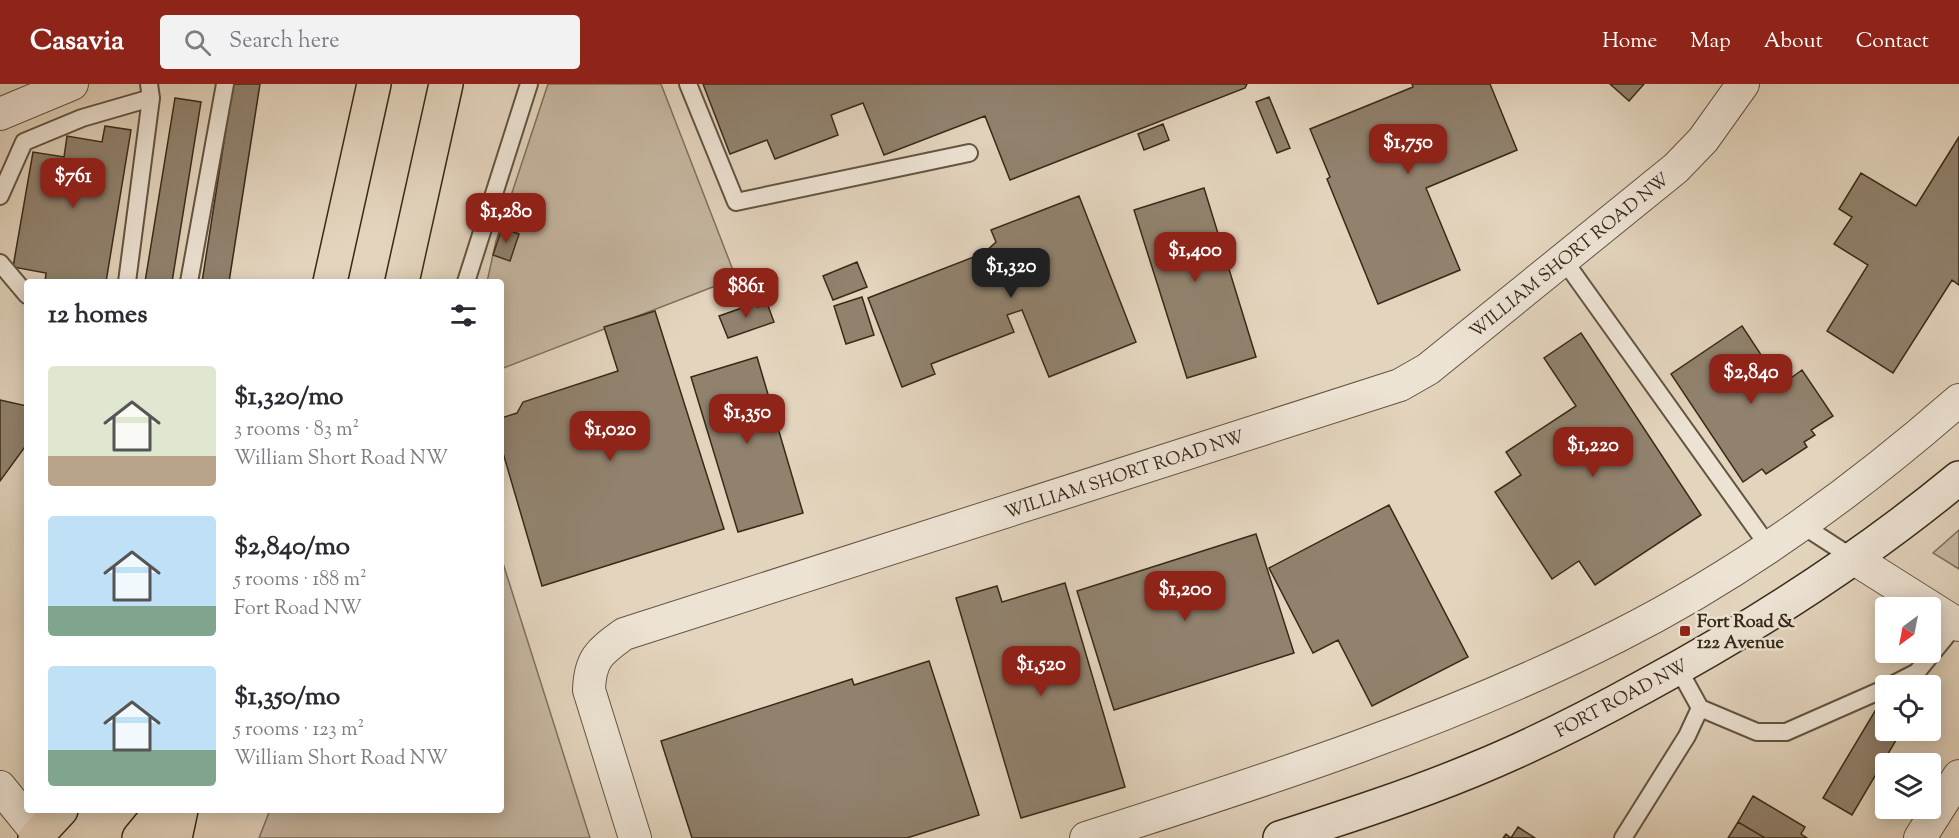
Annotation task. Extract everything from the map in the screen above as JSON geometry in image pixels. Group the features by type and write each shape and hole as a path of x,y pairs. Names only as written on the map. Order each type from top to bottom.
{"main road":[{"path":"331,279 374,84"},
{"path":"403,279 446,84"},
{"path":"39,837 59,813"},
{"path":"139,838 160,813"},
{"path":"175,838 180,813"}],"street":[{"path":"0,114 72,84"},
{"name":"WILLIAM SHORT ROAD NW","path":"635,838 589,690 590,670 599,655 624,634 1400,385 1428,369 1676,168 1703,140 1743,84"},
{"path":"1086,838 1292,772 1455,711 1618,636 1719,579 1802,525 1913,440 1959,400"},
{"name":"FORT ROAD NW","path":"1280,838 1319,832 1476,769 1571,726 1744,631 1853,558 1959,478"},
{"path":"1853,558 1958,625"},
{"path":"1920,838 1959,776"},
{"path":"0,787 39,837"}],"lane":[{"path":"190,279 225,84"},
{"path":"467,279 529,84"},
{"path":"688,84 736,202 969,153"},
{"path":"0,195 24,142 150,91 127,279"},
{"path":"1563,259 1769,547"},
{"path":"0,263 24,291"},
{"path":"1802,525 1853,558"},
{"path":"1911,675 1917,672 1958,625"},
{"path":"1678,668 1700,708 1757,732 1786,732 1875,692"},
{"path":"1623,838 1687,736 1700,708"}],"shaded area":[{"path":"548,84 661,84 736,278 504,368 504,279 488,279 496,241"},
{"path":"1959,530 1959,569 1933,553"},
{"path":"504,566 590,838 259,838 269,813 504,813"}],"building":[{"path":"233,84 260,84 229,279 202,279"},
{"path":"703,84 1247,84 1245,88 1010,180 985,116 884,155 863,103 831,115 838,135 775,159 767,140 730,154"},
{"path":"1412,84 1490,84 1517,150 1426,188 1460,270 1378,304 1327,179 1330,177 1310,129 1413,87"},
{"path":"1610,84 1644,84 1629,101"},
{"path":"1269,97 1290,148 1277,153 1256,102"},
{"path":"175,98 201,102 172,279 145,279"},
{"path":"1163,124 1169,140 1144,150 1138,134"},
{"path":"105,126 131,130 106,279 45,279 46,273 13,267 33,152 64,157 67,136 102,142"},
{"path":"1959,137 1959,285 1952,280 1893,373 1827,331 1868,265 1834,244 1852,217 1839,209 1861,173 1916,206"},
{"path":"1204,188 1256,357 1187,378 1134,210"},
{"path":"1079,196 1136,342 1049,377 1022,310 1007,315 1014,332 931,364 935,374 902,387 868,298 984,253 996,242 991,230"},
{"path":"502,228 519,234 510,261 493,255"},
{"path":"857,262 867,287 833,300 823,276"},
{"path":"862,297 874,335 846,344 834,306"},
{"path":"756,303 758,307 767,303 774,322 728,338 719,316"},
{"path":"655,311 724,529 542,586 504,456 504,417 517,413 523,402 618,371 604,327"},
{"path":"1742,326 1781,385 1802,370 1833,416 1811,430 1815,435 1804,442 1807,447 1766,474 1762,469 1743,482 1671,374"},
{"path":"1581,333 1701,515 1595,585 1579,561 1552,579 1495,492 1521,475 1506,452 1576,406 1544,358"},
{"path":"757,357 803,513 738,532 691,377"},
{"path":"0,400 24,405 24,448 0,481"},
{"path":"1389,505 1468,657 1372,706 1338,640 1313,653 1269,568"},
{"path":"1256,534 1294,653 1114,710 1077,591"},
{"path":"1065,583 1125,787 1021,818 956,598 997,586 1002,602"},
{"path":"929,661 979,815 907,838 692,838 661,741 852,679 854,685"},
{"path":"1875,711 1875,741 1896,741 1888,753 1875,753 1875,776 1852,815 1823,798"},
{"path":"1753,796 1805,827 1801,834 1807,838 1765,838 1738,822"},
{"path":"1738,822 1765,838 1728,838"},
{"path":"1518,827 1535,838 1511,838"}],"place":[{"name":"Fort Road & 122 Avenue","path":"1685,631"}]}
